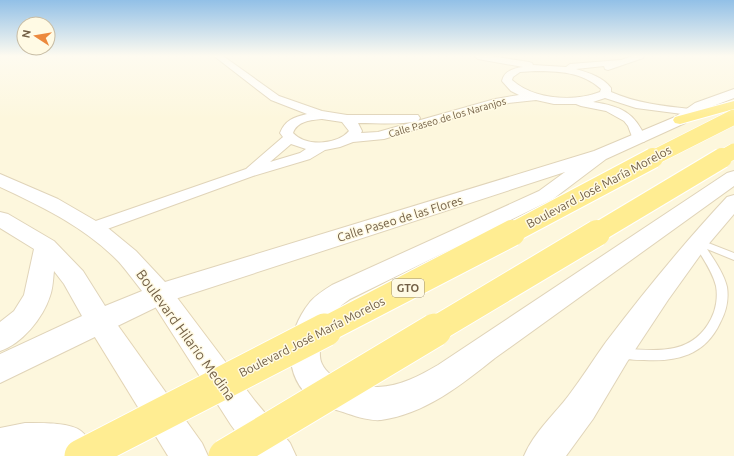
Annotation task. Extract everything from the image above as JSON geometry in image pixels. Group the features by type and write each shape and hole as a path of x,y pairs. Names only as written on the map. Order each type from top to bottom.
{"main road":[{"path":"685,116 734,105"},
{"name":"Boulevard José María Morelos","path":"81,456 477,252 618,176 734,117"},
{"path":"225,456 734,150"}],"street":[{"path":"247,77 276,98 322,115"},
{"path":"504,77 518,90 544,98 595,105 625,115 634,125 639,138"},
{"name":"Calle Paseo de los Naranjos","path":"322,115 346,119 406,119 452,111 480,102 508,81 508,77"},
{"path":"590,77 600,82 606,88 605,94"},
{"path":"599,77 600,82"},
{"name":"Calle Paseo de las Flores","path":"0,369 99,320 160,294 600,155 685,116 700,106 734,93"},
{"path":"568,101 598,98 605,94"},
{"path":"605,94 643,107 685,116"},
{"path":"276,98 292,123"},
{"name":"Calle Paseo de los Naranjos","path":"322,146 334,145 351,138 379,136 508,99 544,98"},
{"path":"625,115 643,107"},
{"path":"322,115 300,119 292,123 287,128 286,134 297,143 308,146 322,146"},
{"path":"346,119 354,124 356,131 351,138"},
{"path":"248,173 289,138"},
{"path":"92,228 248,173 305,156 322,146"},
{"path":"600,155 546,195 341,292 320,308 307,332 303,350 310,376 328,391 359,401 382,404 403,399 425,389 456,370 484,349 734,177"},
{"name":"Boulevard Hilario Medina","path":"0,180 29,193 92,228 127,256 160,294 243,412 277,456"},
{"path":"543,456 581,407 616,353 698,242 734,201"},
{"path":"0,219 46,246 74,278 99,320 189,456"},
{"path":"0,339 24,318 37,296 46,246"},
{"path":"0,446 6,443 37,440 68,444 77,456"}],"lane":[{"path":"698,242 734,257"},
{"path":"616,353 652,356 678,354 695,348 714,326 721,306 721,286 713,267 698,242"}]}
